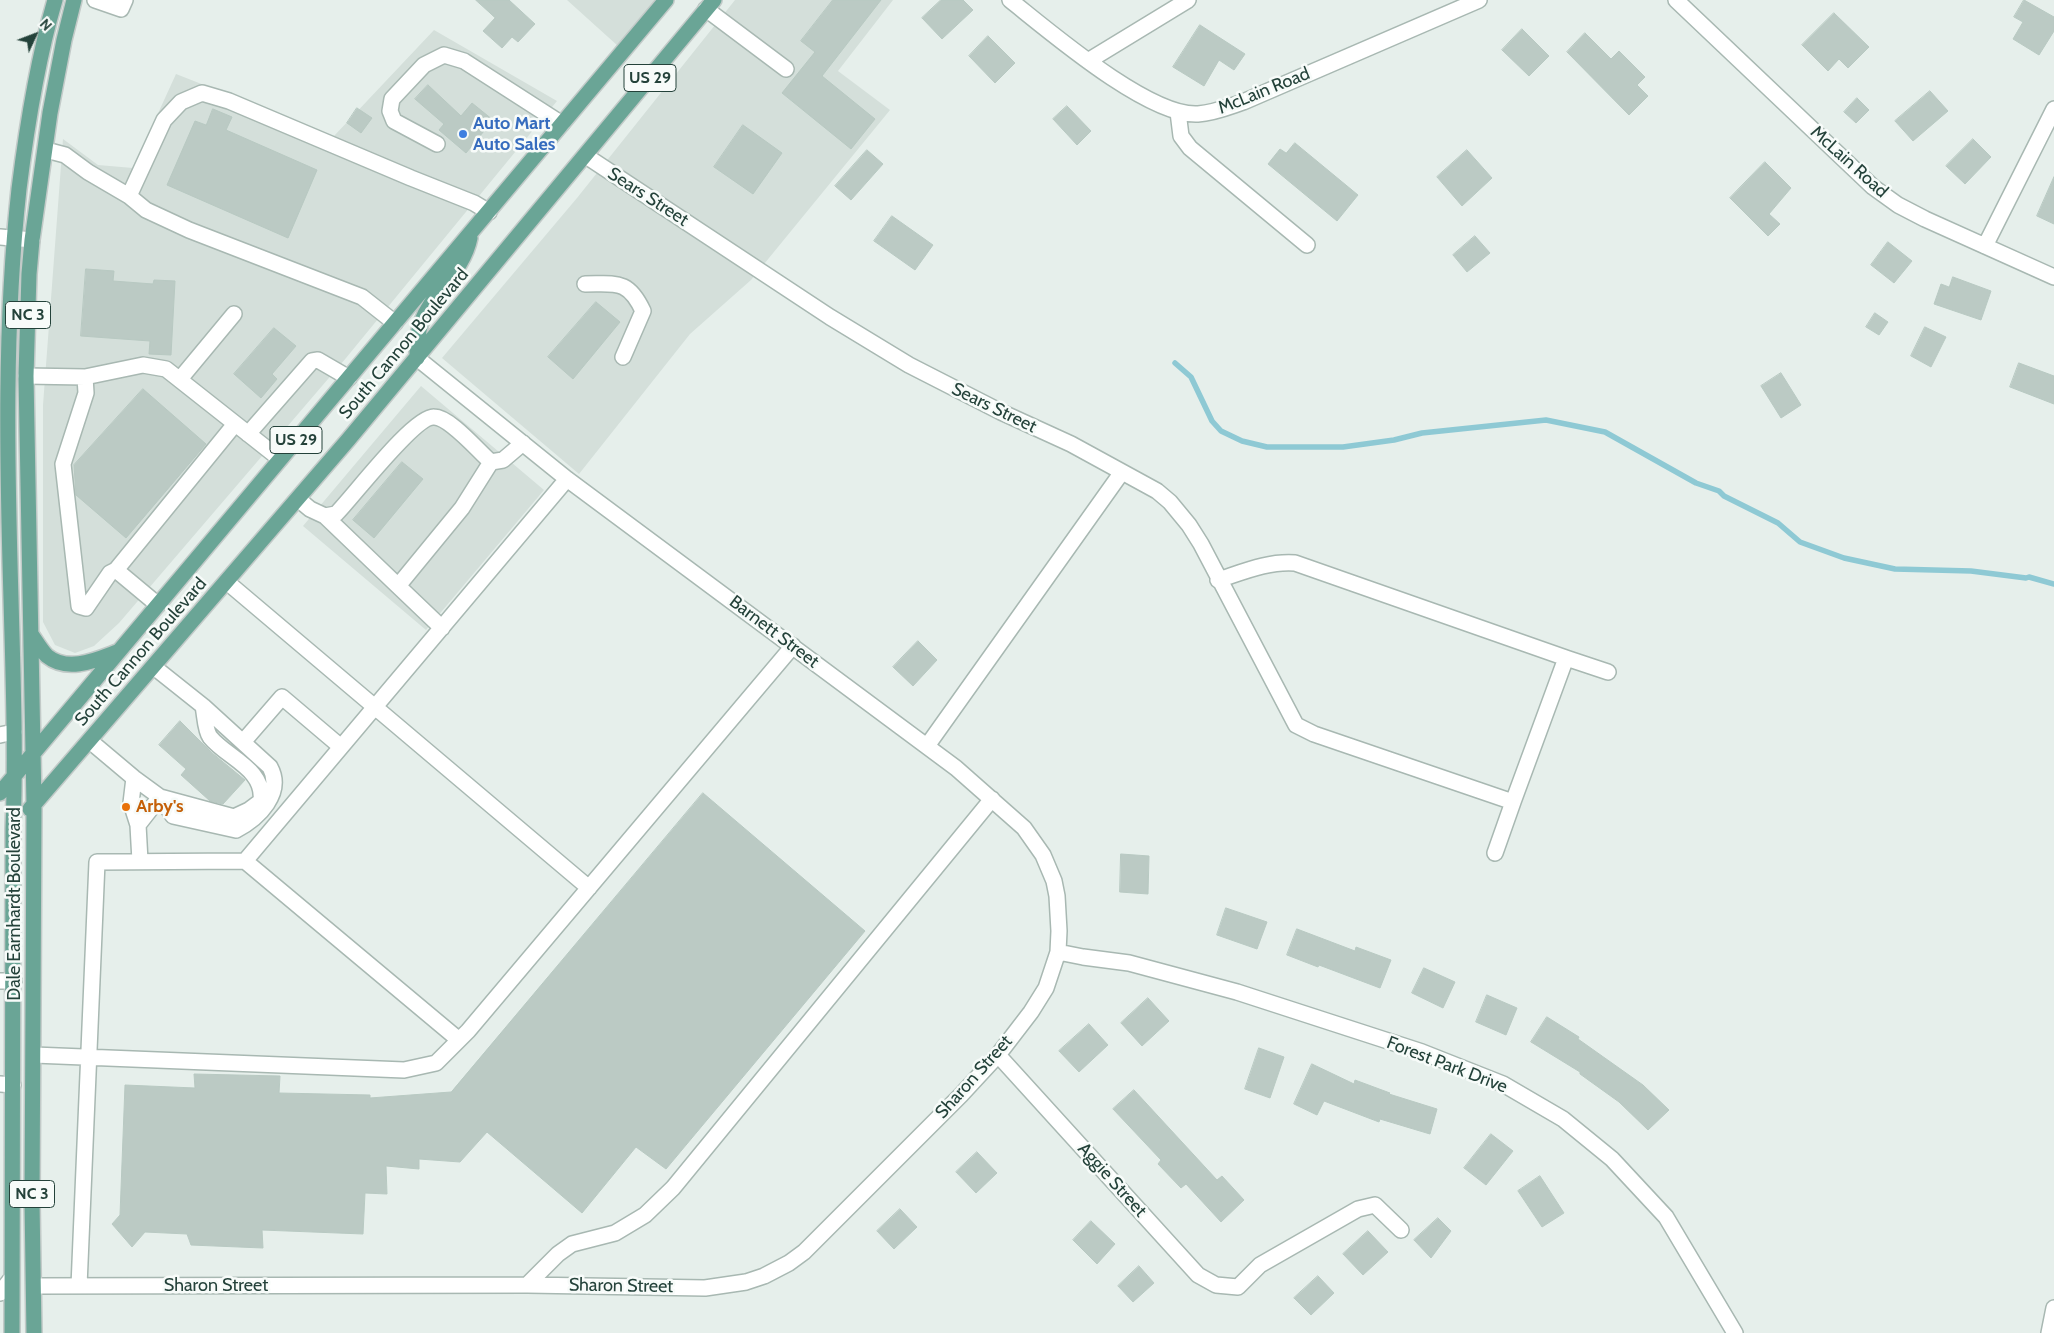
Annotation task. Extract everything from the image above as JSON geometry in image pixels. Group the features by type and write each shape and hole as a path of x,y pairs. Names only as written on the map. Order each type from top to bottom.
{"main road":[{"name":"Dale Earnhardt Boulevard","path":"12,1333 7,1148 7,981 15,775 7,733 5,552 8,376 7,238 36,77 56,0"},
{"name":"Dale Earnhardt Boulevard","path":"34,1333 32,1191 34,805 26,376 29,274 32,240 59,67 74,0"},
{"name":"South Cannon Boulevard","path":"0,793 666,0"},
{"name":"South Cannon Boulevard","path":"0,844 298,499 586,156 710,4"},
{"name":"US 29","path":"416,358 421,323 429,306 462,261 471,232"},
{"path":"30,634 48,656 62,663 85,664 119,651"}],"street":[{"path":"95,0 121,9 125,0"},
{"name":"McLain Road","path":"1010,0 1088,61 1160,106 1178,112 1197,114 1235,105 1478,0"},
{"path":"1088,61 1188,0"},
{"name":"McLain Road","path":"1676,0 1873,187 1898,205 1925,219 2054,277"},
{"path":"710,4 786,69"},
{"path":"438,144 394,120 390,110 392,99 424,65 444,55 464,61 562,124"},
{"path":"129,196 164,120 181,102 202,93 229,101 474,203 489,212"},
{"path":"1985,246 2054,109"},
{"path":"1178,112 1181,136 1190,148 1307,246"},
{"path":"46,150 65,155 88,172 129,196 146,210 188,230 362,297 395,323"},
{"name":"Sears Street","path":"586,156 830,317 908,365 1001,412 1071,444 1157,491 1170,502 1189,525 1201,544 1218,580 1296,726 1314,734 1513,802"},
{"path":"7,238 32,240"},
{"path":"585,284 620,284 635,295 643,311 623,357"},
{"path":"180,380 234,314"},
{"name":"Barnett Street","path":"416,358 567,479 956,768 1024,828 1043,855 1054,881 1059,931 1058,952"},
{"path":"248,434 312,361 318,360 348,378"},
{"path":"26,376 85,377 143,365 166,368 280,459"},
{"path":"85,377 86,393 63,464 79,606 86,608 110,573 116,570 235,424"},
{"path":"325,516 336,514 402,438 423,420 434,417 446,421 491,462"},
{"path":"398,586 462,508 491,462 503,460 522,443"},
{"path":"927,746 1122,472"},
{"path":"245,860 567,479"},
{"path":"298,499 310,509 325,516 442,628"},
{"path":"1218,580 1250,569 1280,562 1295,563 1608,672"},
{"path":"116,570 158,605"},
{"path":"227,582 589,888"},
{"path":"34,1055 404,1070 436,1063 459,1040 793,646"},
{"path":"1495,853 1566,658"},
{"path":"90,741 160,797 173,816 236,830 252,822 274,792 275,776 270,766 203,706 154,667"},
{"path":"243,742 282,697 341,747"},
{"path":"160,797 234,817 249,810 261,801 262,791 253,774 209,736 203,706"},
{"path":"134,778 131,803 138,826 140,861"},
{"path":"138,826 160,797"},
{"path":"528,1285 558,1254 572,1244 615,1233 645,1215 673,1188 992,800"},
{"path":"79,1286 96,862 245,860 459,1040"},
{"name":"Sharon Street","path":"34,1286 528,1285 705,1288 746,1282 764,1276 789,1263 804,1252 961,1096 998,1055 1030,1012 1046,988 1058,952"},
{"name":"Forest Park Drive","path":"1058,952 1129,963 1237,992 1422,1052 1503,1084 1563,1119 1612,1159 1666,1217 1735,1333"},
{"name":"Aggie Street","path":"998,1055 1198,1275 1216,1285 1238,1287 1260,1265 1358,1209 1374,1205 1401,1230"},
{"path":"0,1293 11,1279"},
{"path":"2049,1333 2054,1308"}],"shaded area":[{"path":"567,0 655,0 618,46"},
{"path":"735,0 893,0 838,71 890,110 751,280 690,334 579,474 442,358 577,198"},
{"path":"434,30 557,101 346,358 119,623 94,646 75,653 55,645 43,622 43,405 63,139 98,165 133,168 176,74 334,136"},
{"path":"421,386 544,490 426,630 303,526"}],"building":[{"path":"476,0 509,0 535,24 518,42 512,37 502,48 483,31 495,18"},
{"path":"833,0 881,0 822,76 875,119 851,149 782,93 815,52 801,41"},
{"path":"941,0 963,0 973,10 942,39 922,18"},
{"path":"2024,0 2054,17 2054,31 2039,55 2013,39 2023,22 2014,17"},
{"path":"1834,13 1869,47 1848,68 1839,59 1828,71 1802,45"},
{"path":"1200,25 1245,54 1234,70 1219,60 1204,86 1173,67"},
{"path":"1522,29 1549,56 1529,76 1502,50"},
{"path":"1585,33 1611,59 1619,51 1645,77 1637,85 1648,96 1629,115 1567,52"},
{"path":"988,36 1015,63 995,83 969,56"},
{"path":"428,85 461,116 472,103 493,120 466,153 439,130 444,124 415,99"},
{"path":"1930,91 1948,111 1913,141 1895,121"},
{"path":"1857,98 1869,110 1856,123 1844,112"},
{"path":"1067,106 1091,131 1077,145 1053,119"},
{"path":"357,108 372,118 361,133 347,123"},
{"path":"213,109 232,117 226,130 317,170 288,238 167,185 195,121 206,125"},
{"path":"743,125 782,153 753,194 714,167"},
{"path":"1973,139 1991,157 1965,184 1946,166"},
{"path":"1295,143 1358,195 1337,221 1268,164 1280,149 1286,153"},
{"path":"867,150 883,164 851,200 835,186"},
{"path":"1467,150 1492,178 1462,206 1437,177"},
{"path":"1765,162 1791,188 1769,214 1780,224 1768,236 1730,198"},
{"path":"2054,177 2054,224 2037,216"},
{"path":"892,216 933,245 915,270 874,241"},
{"path":"1475,236 1490,253 1467,272 1453,255"},
{"path":"1888,242 1912,261 1894,283 1871,265"},
{"path":"86,269 114,271 113,281 153,284 154,280 175,281 171,355 149,354 150,341 81,336"},
{"path":"1953,277 1991,291 1981,320 1934,304 1941,284 1949,287"},
{"path":"596,302 620,322 573,379 548,357"},
{"path":"1875,313 1888,322 1879,335 1866,327"},
{"path":"1925,327 1946,337 1931,367 1911,356"},
{"path":"274,328 296,346 272,374 277,379 261,398 234,374"},
{"path":"2019,363 2054,376 2054,404 2010,387"},
{"path":"1781,373 1801,405 1781,418 1761,386"},
{"path":"143,389 206,444 126,538 76,495 74,465"},
{"path":"402,462 423,479 374,538 353,520"},
{"path":"918,641 937,660 913,686 893,667"},
{"path":"180,721 211,752 245,780 223,804 210,801 181,775 186,769 159,745"},
{"path":"703,793 865,931 666,1169 636,1147 582,1213 487,1132 460,1162 419,1159 419,1169 386,1166 387,1194 365,1193 363,1234 262,1230 263,1248 191,1245 187,1234 145,1232 132,1247 112,1224 120,1215 125,1085 195,1088 194,1074 280,1076 279,1093 370,1095 370,1098 451,1092"},
{"path":"1121,854 1149,856 1148,894 1120,892"},
{"path":"1226,908 1267,922 1257,949 1217,935"},
{"path":"1297,929 1355,951 1356,947 1391,960 1380,988 1287,955"},
{"path":"1424,968 1455,982 1443,1008 1412,993"},
{"path":"1487,995 1517,1008 1506,1035 1476,1022"},
{"path":"1148,998 1169,1021 1142,1046 1121,1023"},
{"path":"1547,1017 1579,1037 1578,1039 1643,1085 1669,1110 1648,1130 1619,1102 1580,1074 1580,1072 1531,1042"},
{"path":"1089,1024 1108,1045 1079,1072 1059,1051"},
{"path":"1259,1048 1284,1057 1270,1098 1245,1089"},
{"path":"1312,1064 1354,1084 1355,1080 1389,1094 1437,1109 1430,1134 1380,1119 1379,1122 1324,1101 1317,1115 1294,1104"},
{"path":"1134,1090 1217,1180 1222,1176 1244,1200 1221,1222 1186,1184 1181,1188 1158,1164 1161,1160 1113,1109"},
{"path":"1491,1134 1513,1151 1486,1185 1464,1168"},
{"path":"977,1152 997,1173 976,1193 956,1172"},
{"path":"1540,1176 1564,1213 1542,1227 1518,1191"},
{"path":"900,1209 917,1227 894,1249 877,1231"},
{"path":"1438,1218 1451,1231 1431,1258 1414,1240"},
{"path":"1091,1221 1115,1244 1097,1264 1073,1240"},
{"path":"1368,1231 1388,1252 1363,1275 1343,1254"},
{"path":"1139,1266 1154,1283 1133,1302 1118,1286"},
{"path":"1318,1276 1334,1293 1311,1315 1294,1298"}],"waterway":[{"path":"1175,363 1191,377 1212,421 1221,431 1242,441 1267,447 1343,447 1394,440 1422,433 1546,420 1605,432 1696,483 1719,491 1724,496 1778,523 1800,542 1844,558 1895,569 1971,571 2029,577 2054,584"}],"place":[{"name":"Auto Mart Auto Sales","path":"463,134"},
{"name":"Arby's","path":"126,807"}]}
